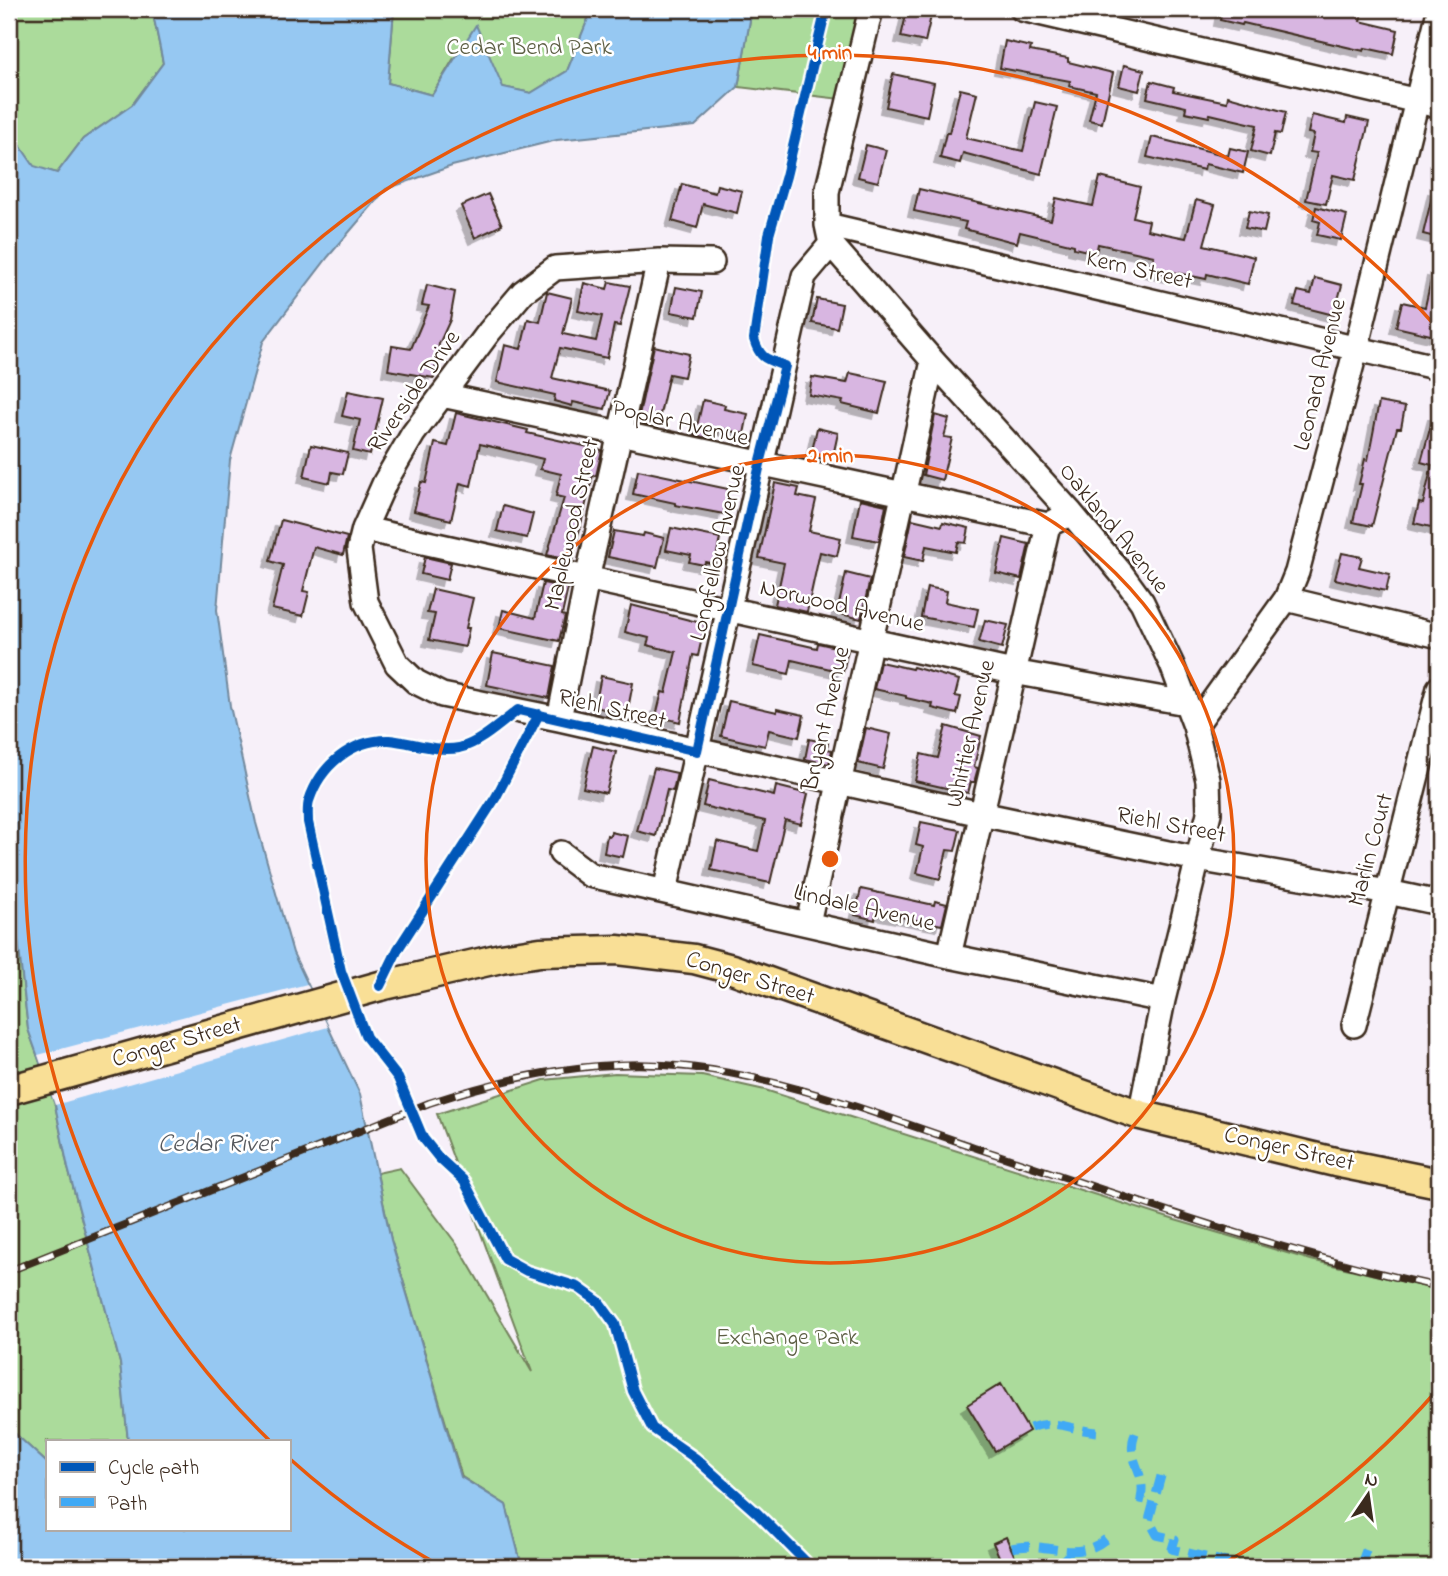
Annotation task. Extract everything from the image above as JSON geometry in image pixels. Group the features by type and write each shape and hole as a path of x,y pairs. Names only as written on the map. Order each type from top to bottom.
{"main road":[{"name":"Conger Street","path":"9,1090 369,989 501,958 540,952 617,950 694,959 741,972 1140,1115 1439,1184"}],"street":[{"path":"829,235 827,192 871,9"},
{"path":"1022,9 1428,104"},
{"name":"Leonard Avenue","path":"1195,726 1286,599 1306,543 1356,349 1428,104 1439,11"},
{"name":"Kern Street","path":"829,235 1439,368"},
{"name":"Oakland Avenue","path":"829,235 933,362 1071,513 1142,602 1172,665 1195,726 1208,780 1209,813 1163,1000 1140,1115"},
{"name":"Longfellow Avenue","path":"665,891 804,276 829,235"},
{"name":"Riverside Drive","path":"442,695 416,682 397,664 366,602 359,549 364,529 385,482 413,434 489,332 523,292 555,268 659,261 712,262"},
{"name":"Maplewood Street","path":"559,719 587,579 659,261"},
{"name":"Bryant Avenue","path":"808,923 933,362"},
{"name":"Poplar Avenue","path":"442,395 1048,525"},
{"path":"1048,525 1071,513"},
{"name":"Whittier Avenue","path":"949,956 1048,525"},
{"name":"Norwood Avenue","path":"364,529 1013,672 1186,703"},
{"path":"1286,599 1439,636"},
{"name":"Marlin Court","path":"1354,1025 1439,688"},
{"name":"Riehl Street","path":"442,695 981,814 1197,859 1439,903"},
{"name":"Lindale Avenue","path":"561,853 590,876 949,956 1163,1000"}],"green space":[{"path":"9,9 152,9 163,63 132,105 83,139 57,173 34,167 19,144 9,114"},
{"name":"Cedar Bend Park","path":"394,9 592,9 567,71 531,93 503,87 454,58 432,95 388,83"},
{"path":"752,9 871,9 849,100 738,87"},
{"path":"9,889 28,1029 55,1105 68,1168 120,1363 128,1440 46,1440 46,1462 9,1428"},
{"name":"Exchange Park","path":"615,1073 702,1076 765,1090 1175,1220 1311,1260 1439,1290 1439,1567 522,1567 506,1505 462,1477 391,1240 377,1173 400,1168 458,1246 532,1372 437,1114 544,1080"}],"water":[{"name":"Cedar River","path":"152,9 394,9 388,83 432,95 476,25 503,87 531,93 567,71 592,9 752,9 738,87 695,126 557,140 452,166 386,189 328,257 263,342 230,460 217,610 230,706 256,823 293,953 360,1094 391,1240 461,1477 506,1505 522,1567 9,1567 9,1428 46,1462 46,1530 290,1530 290,1440 128,1440 120,1363 68,1168 55,1105 28,1029 9,889 9,114 19,144 34,166 57,173 83,139 132,105 163,63"}],"pier":[{"path":"307,984 328,1027 55,1105 38,1055"}],"building":[{"path":"1222,9 1363,9 1360,21 1398,30 1393,54 1365,48 1364,51 1220,20"},
{"path":"907,11 931,16 925,42 901,37"},
{"path":"1005,41 1031,47 1030,51 1068,58 1068,62 1113,73 1102,123 1089,120 1096,92 1069,86 1070,81 1000,68"},
{"path":"1124,65 1144,70 1139,91 1119,86"},
{"path":"893,74 934,83 927,116 886,107"},
{"path":"1151,81 1174,87 1173,91 1227,102 1228,96 1286,112 1281,134 1275,133 1270,156 1251,151 1257,125 1210,114 1209,117 1185,112 1186,107 1147,98"},
{"path":"960,89 977,93 966,138 1023,151 1035,102 1057,107 1041,174 963,153 960,163 940,158"},
{"path":"1312,115 1346,123 1347,117 1369,122 1355,180 1333,175 1326,204 1306,200 1317,153 1310,152 1314,134 1308,133"},
{"path":"1152,137 1228,156 1230,148 1248,152 1243,173 1205,164 1204,170 1147,157"},
{"path":"866,145 886,150 878,182 858,177"},
{"path":"1100,177 1140,187 1133,217 1149,221 1147,230 1186,238 1196,200 1215,205 1204,245 1254,257 1248,284 1207,274 1206,279 1172,272 1171,276 1150,271 1154,256 1098,244 1096,253 1020,232 1017,243 964,229 966,222 914,211 919,189 1051,220 1056,198 1093,206"},
{"path":"682,184 715,193 717,185 742,191 737,213 703,204 697,228 672,221"},
{"path":"1434,188 1439,189 1439,238 1423,234"},
{"path":"488,194 502,225 475,238 461,206"},
{"path":"1316,207 1347,215 1341,240 1317,235 1320,222 1313,220"},
{"path":"1249,211 1268,215 1264,232 1245,228"},
{"path":"1433,271 1439,272 1439,337 1396,327 1402,302 1425,307"},
{"path":"1315,278 1342,285 1334,315 1294,305 1298,291 1311,294"},
{"path":"609,282 630,286 620,326 614,325 607,358 560,348 552,378 610,391 605,409 573,402 572,406 554,401 555,395 497,382 505,345 521,349 528,319 540,322 547,292 572,298 563,334 596,341 602,316 578,311 584,283 607,289"},
{"path":"427,285 455,292 450,320 439,344 434,378 388,370 392,346 411,349 429,306 422,305"},
{"path":"676,287 702,292 697,317 671,312"},
{"path":"817,299 842,304 837,328 812,323"},
{"path":"654,346 689,354 684,377 669,374 659,419 639,415"},
{"path":"850,373 887,381 879,413 842,404 843,401 809,395 812,377 847,383"},
{"path":"348,391 383,398 370,455 353,451 360,420 342,416"},
{"path":"703,400 725,405 724,409 748,414 744,434 719,428 716,440 695,435"},
{"path":"1379,402 1405,407 1372,526 1353,522 1362,484 1359,484 1365,459 1368,460"},
{"path":"456,413 602,450 596,476 593,475 572,561 547,555 564,498 556,496 561,474 540,469 543,459 480,444 471,486 460,483 451,520 414,511 421,482 426,483 435,443 448,446"},
{"path":"1434,414 1439,414 1439,511 1435,528 1414,523 1419,503 1423,504 1432,465 1421,462"},
{"path":"935,415 949,419 944,437 952,438 942,480 923,475"},
{"path":"817,428 838,433 832,461 811,456"},
{"path":"311,445 348,453 343,474 332,472 330,483 304,477"},
{"path":"638,470 728,489 724,514 633,494"},
{"path":"775,483 799,488 797,496 816,500 809,531 841,538 837,556 820,552 807,612 775,605 784,563 759,558"},
{"path":"860,499 886,505 879,541 853,536"},
{"path":"503,506 533,514 527,538 497,531"},
{"path":"912,519 942,526 943,522 969,528 966,543 958,542 956,552 926,546 923,561 904,557"},
{"path":"281,520 347,537 343,555 314,547 303,591 309,592 303,616 272,609 283,565 270,561"},
{"path":"671,528 720,538 715,564 689,562 691,555 666,550"},
{"path":"614,531 643,536 644,533 664,538 657,567 608,557"},
{"path":"1004,538 1029,544 1021,579 996,573"},
{"path":"1342,553 1362,557 1359,567 1390,574 1386,591 1335,579"},
{"path":"425,557 451,563 447,580 421,574"},
{"path":"846,573 870,579 861,619 837,613"},
{"path":"543,583 568,588 559,641 499,628 503,610 535,618"},
{"path":"927,587 947,591 945,602 978,609 974,627 921,617"},
{"path":"433,589 473,598 465,647 429,640 435,614 427,613"},
{"path":"631,605 705,624 698,656 693,655 680,722 656,716 662,692 666,693 676,652 647,645 649,638 625,632"},
{"path":"985,620 1008,625 1002,648 979,642"},
{"path":"760,635 817,648 818,643 848,650 843,672 792,660 789,674 753,666"},
{"path":"493,653 555,666 549,698 487,685"},
{"path":"880,662 912,669 913,667 959,680 955,696 961,697 957,714 932,708 933,704 874,689"},
{"path":"601,676 633,683 627,714 595,707"},
{"path":"729,701 804,715 799,737 769,730 765,746 721,736"},
{"path":"946,726 981,736 974,767 978,768 975,782 971,782 968,793 915,781 921,754 938,758"},
{"path":"866,728 891,734 883,769 858,763"},
{"path":"809,739 828,743 827,749 832,750 829,764 805,759"},
{"path":"593,746 616,752 606,793 583,788"},
{"path":"654,768 677,773 673,791 667,790 656,836 637,831"},
{"path":"709,780 774,796 776,786 808,794 801,824 785,820 770,883 711,870 717,841 758,851 765,821 703,806"},
{"path":"921,822 960,830 955,851 947,850 940,879 917,873 923,847 916,845"},
{"path":"611,832 628,836 623,857 604,853 607,835 610,836"},
{"path":"861,889 934,905 935,901 947,904 942,925 876,912 875,920 855,915"},
{"path":"1001,1384 1029,1431 995,1451 967,1405"},
{"path":"1006,1537 1015,1557 1002,1563 993,1543"}],"railway":[{"path":"9,1271 429,1103 525,1077 623,1064 689,1067 726,1072 798,1089 1263,1241 1439,1287"}],"marked path":[{"path":"1030,1428 1056,1424 1097,1432"},
{"path":"1135,1433 1133,1451 1141,1480 1141,1499 1154,1502"},
{"path":"1161,1476 1149,1520 1157,1535 1175,1539 1172,1549 1247,1567"},
{"path":"1012,1548 1025,1546 1083,1550 1106,1539"},
{"path":"1360,1567 1368,1545"},
{"path":"1055,1567 1072,1552"}],"cycle path":[{"path":"811,1567 757,1513 695,1458 652,1428 633,1391 615,1324 599,1302 578,1287 527,1271 505,1259 464,1181 439,1158 423,1138 398,1078 366,1037 341,971 308,812 314,788 329,766 362,744 389,740 432,748 459,748 482,737 518,710 697,751 760,464 785,366 765,357 754,339 769,235 826,9"},
{"path":"380,986 398,949 496,797 539,714"}]}
